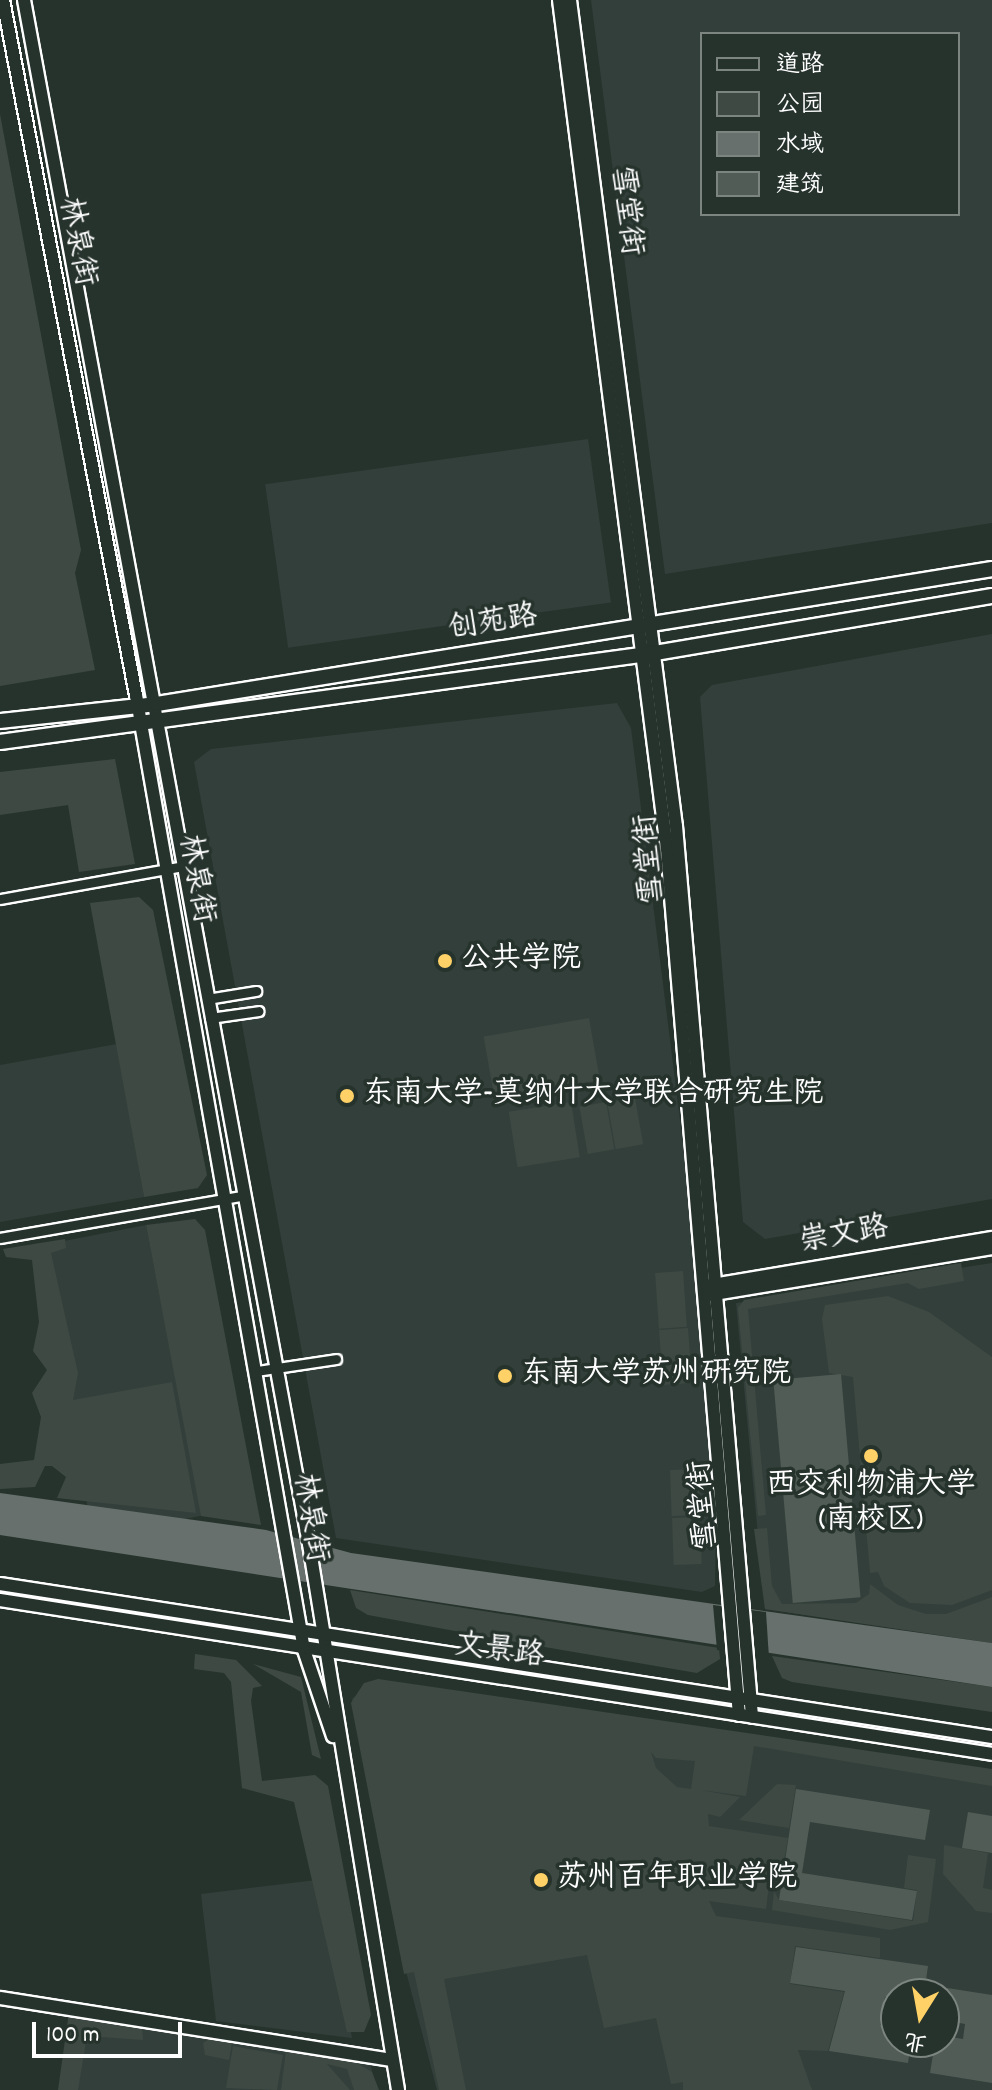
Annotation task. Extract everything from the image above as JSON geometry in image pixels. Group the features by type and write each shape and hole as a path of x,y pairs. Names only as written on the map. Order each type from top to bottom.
{"main road":[{"name":"林泉街","path":"3,0 142,726 221,1198 257,1371 304,1650 343,1765"},
{"name":"林泉街","path":"24,0 161,723 241,1196 309,1544 398,2090"},
{"name":"雪堂街","path":"559,0 648,654 746,1716"},
{"name":"雪堂街","path":"570,0 644,627"},
{"name":"创苑路","path":"0,721 157,704 992,569"},
{"name":"创苑路","path":"0,742 142,726 648,654 992,596"},
{"name":"崇文路","path":"709,1290 992,1238"},
{"name":"崇文路","path":"709,1290 992,1248"},
{"name":"文景路","path":"0,1584 324,1637 992,1737"},
{"name":"文景路","path":"0,1600 327,1654 992,1754"},
{"path":"0,1998 392,2060"}],"street":[{"path":"0,899 184,866"},
{"path":"207,999 256,991"},
{"path":"210,1018 259,1011"},
{"path":"0,1238 241,1196"},
{"path":"257,1371 336,1359"}],"shaded area":[{"path":"591,0 992,0 992,523 665,574"},
{"path":"588,439 611,602 288,648 265,484"},
{"path":"992,634 992,1199 765,1239 743,1222 700,697 712,685"},
{"path":"617,703 631,728 685,1160 716,1520 715,1586 702,1592 336,1538 194,762 211,749"},
{"path":"117,1044 144,1197 0,1222 0,1065"},
{"path":"146,1225 202,1516 94,1537 37,1246"},
{"name":"西交利物浦大学 (南校区)","path":"992,1263 992,1643 765,1609 736,1303"},
{"path":"372,1681 992,1773 992,2090 437,2090 403,1960 352,1699"},
{"path":"325,1879 352,2038 216,2021 201,1894"},
{"path":"78,2010 369,2056 376,2090 67,2090"}],"green space":[{"path":"0,114 81,550 75,573 95,670 0,686"},
{"path":"115,759 135,864 79,872 68,805 0,815 0,772"},
{"path":"139,897 153,910 207,1175 198,1188 144,1197 90,903"},
{"path":"589,1018 600,1080 495,1099 484,1037"},
{"path":"635,1098 643,1144 616,1149 607,1103"},
{"path":"571,1102 580,1157 518,1167 509,1112"},
{"path":"606,1102 614,1149 588,1154 579,1107"},
{"path":"195,1219 205,1230 261,1525 201,1516 146,1225"},
{"path":"65,1239 66,1248 51,1253 78,1373 73,1400 172,1382 196,1513 57,1498 66,1477 52,1466 45,1466 35,1487 0,1489 0,1464 34,1460 41,1417 32,1393 47,1370 33,1351 39,1322 32,1260 6,1257 3,1249"},
{"path":"961,1263 964,1281 919,1289 908,1283 748,1309 766,1515 758,1516 738,1308 744,1300"},
{"path":"683,1271 687,1327 659,1329 655,1273"},
{"path":"888,1296 929,1312 992,1357 992,1590 952,1605 910,1603 884,1586 878,1572 870,1573 853,1377 829,1373 822,1319 825,1305"},
{"path":"688,1328 692,1383 663,1385 659,1330"},
{"path":"698,1469 700,1515 672,1516 670,1470"},
{"path":"700,1517 702,1564 674,1565 672,1518"},
{"path":"767,1528 772,1586 782,1604 856,1603 869,1594 870,1584 898,1605 926,1614 946,1614 992,1597 992,1643 765,1609 754,1529"},
{"path":"350,1590 719,1648 720,1659 697,1673 368,1615 356,1608"},
{"path":"195,1654 236,1660 262,1686 253,1688 251,1701 262,1781 315,1775 328,1786 371,2015 364,2032 347,2032 294,1802 242,1788 231,1682 224,1673 194,1669"},
{"path":"772,1656 992,1687 992,1712 792,1682 782,1678"},
{"path":"253,1664 301,1677 321,1759 312,1755 301,1692"},
{"name":"苏州百年职业学院","path":"378,1679 992,1769 992,1786 754,1746 746,1796 700,1790 740,1797 720,1817 708,1814 709,1826 788,1838 781,1877 770,1877 766,1909 709,1901 716,1916 880,1938 880,1958 795,1946 790,1984 844,1992 828,2051 798,2050 812,2090 683,2090 683,2082 671,2084 656,2018 604,2028 587,1955 444,1979 466,2090 439,2090 414,1972 404,1974 351,1703 364,1683","holes":["651,1752 656,1758 695,1761 691,1789 677,1787 656,1768"]},
{"path":"777,1784 796,1785 789,1828 739,1820"},
{"path":"944,1845 988,1853 983,1888 992,1890 992,1913 976,1911 943,1874"},
{"path":"908,1855 936,1859 928,1922 890,1930 772,1910 774,1891 779,1900 913,1921 917,1890 904,1888"},
{"path":"69,2012 142,2025 143,2040 87,2036 78,2090 58,2090"},
{"path":"216,2035 347,2057 372,2072 379,2090 354,2090 347,2069 327,2064 350,2090 281,2090 286,2051 232,2043 229,2060 205,2055 203,2043"},
{"path":"233,2046 283,2055 277,2090 226,2088"}],"water":[{"path":"0,1493 266,1530 351,1553 992,1643 992,1687 0,1535"}],"pier":[{"path":"713,1605 766,1612 769,1658 717,1650"}],"building":[{"path":"841,1374 861,1597 793,1603 773,1380"},
{"path":"796,1789 930,1810 925,1840 810,1822 802,1873 917,1891 912,1920 779,1900"},
{"path":"968,1812 992,1816 992,1853 962,1848"},
{"path":"796,1947 928,1966 926,1978 880,1978 880,2058 909,2058 908,2063 829,2051 845,1991 790,1983"},
{"path":"960,1990 992,1995 992,2083 930,2073 932,2058 960,2058 960,2039 963,2039 965,2024 960,2023"}],"place":[{"name":"公共学院","path":"445,961"},
{"name":"东南大学-莫纳什大学联合研究生院","path":"347,1096"},
{"name":"东南大学苏州研究院","path":"505,1376"},
{"name":"西交利物浦大学 (南校区)","path":"871,1456"},
{"name":"苏州百年职业学院","path":"541,1880"}]}
